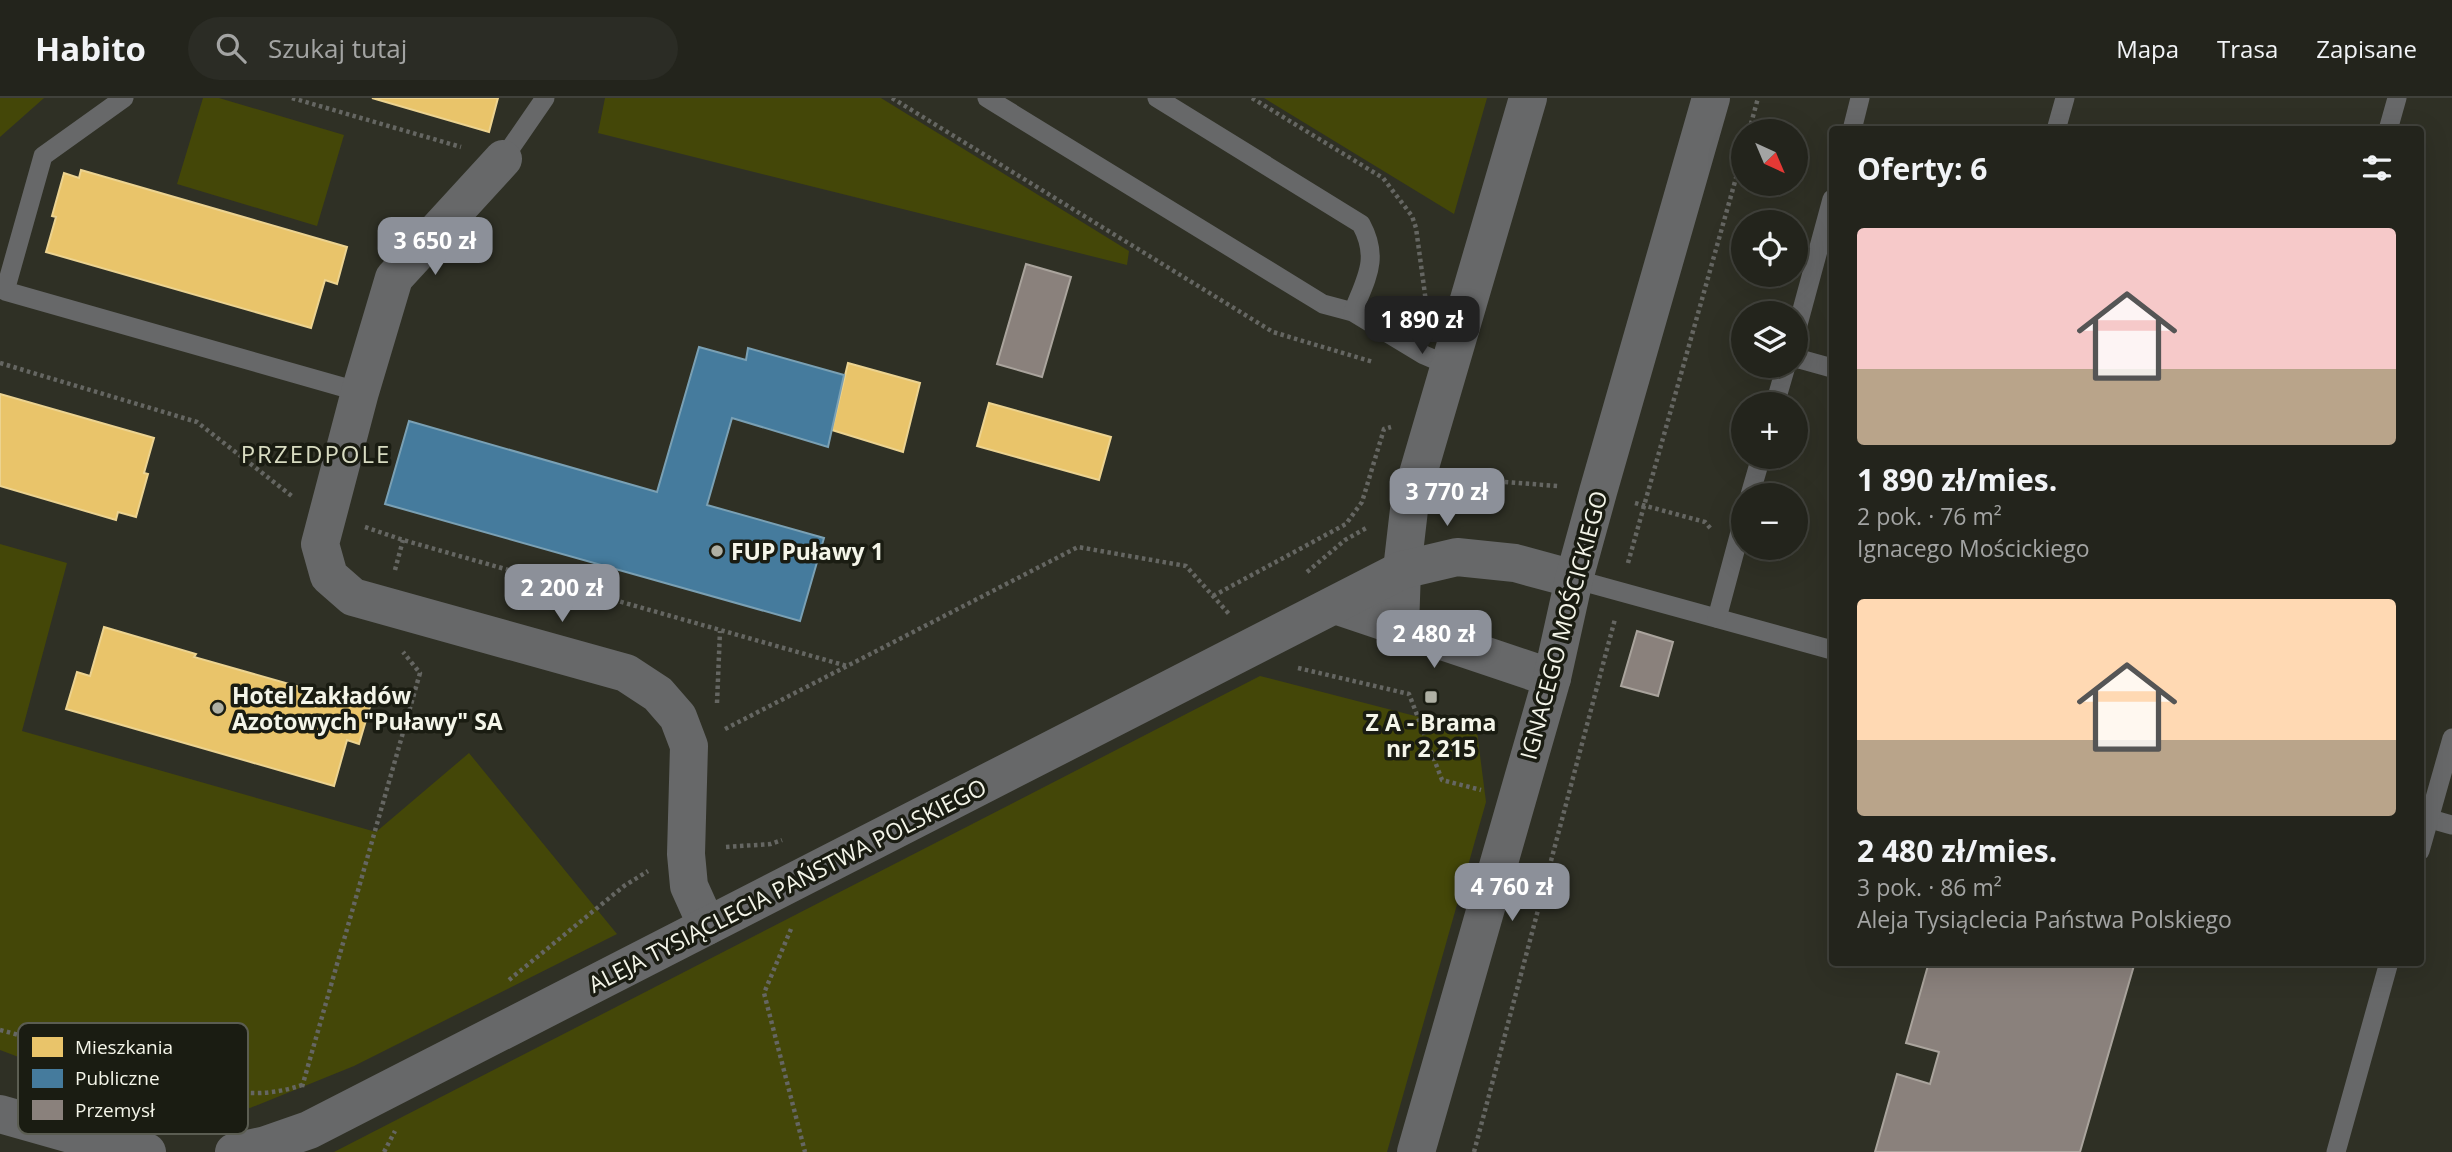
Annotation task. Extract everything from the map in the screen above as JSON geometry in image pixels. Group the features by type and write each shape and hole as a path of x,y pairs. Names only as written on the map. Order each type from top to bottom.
{"street":[{"path":"1400,627 1402,570 1410,501 1528,98"},
{"name":"IGNACEGO MOŚCICKIEGO","path":"1416,1152 1552,678 1574,579 1711,98"},
{"path":"503,159 394,278 360,392 320,544 328,576 353,597 626,673 658,694 678,717 689,746 686,854 688,886 708,926"},
{"name":"ALEJA TYSIĄCLECIA PAŃSTWA POLSKIEGO","path":"234,1152 266,1145 309,1130 1402,570 1457,557 1515,563 1574,579"},
{"path":"1335,605 1552,678"},
{"path":"0,1114 18,1119"},
{"path":"71,1134 120,1148 147,1152"}],"lane":[{"path":"124,98 43,156 5,291 360,392"},
{"path":"503,159 545,98"},
{"path":"987,98 1323,304 1353,312 1424,355 1450,366"},
{"path":"1157,98 1361,224 1370,240 1371,267 1353,312"},
{"path":"1853,126 1860,98"},
{"path":"2057,126 2064,98"},
{"path":"2389,126 2397,98"},
{"path":"1804,301 1829,210"},
{"path":"1808,361 1829,367"},
{"path":"1717,618 1733,560"},
{"path":"1574,579 1829,649"},
{"path":"2452,738 2425,817 2452,825"},
{"path":"2336,1152 2388,966"}],"path":[{"path":"292,98 503,159"},
{"path":"892,98 1273,332 1376,363"},
{"path":"1752,119 1758,98"},
{"path":"1474,1152 1628,572 1627,566 1731,196"},
{"path":"0,363 197,422 308,509 359,522 368,530 847,666"},
{"path":"715,734 1078,547 1186,566 1235,620"},
{"path":"299,1096 420,673 397,644"},
{"path":"500,987 624,886 653,868"},
{"path":"793,924 764,993 805,1152"},
{"path":"0,1030 18,1035"},
{"path":"248,1093 260,1094 313,1081"}],"shaded area":[{"path":"0,98 44,98 0,137"},
{"path":"203,98 219,98 344,135 317,226 177,184"},
{"path":"605,98 881,98 1129,251 1127,265 598,133"},
{"path":"1264,98 1487,98 1454,214"},
{"path":"0,544 67,563 22,731 376,832 469,753 617,934 354,1066 250,1108 248,1023 18,1023 18,1057 0,1050"},
{"path":"1260,676 1477,732 1486,802 1387,1152 334,1152"}],"building: Mieszkania":[{"path":"372,98 498,98 489,132"},
{"path":"81,170 347,247 337,284 325,280 311,328 46,252 56,217 52,216 64,173 79,178"},
{"path":"848,363 920,383 903,452 832,430"},
{"path":"0,394 154,438 144,473 148,474 136,517 118,512 116,520 0,486"},
{"path":"989,403 1111,437 1099,480 977,446"},
{"name":"Hotel Zakładów Azotowych \"Puławy\" SA","path":"104,627 196,654 194,657 370,707 359,744 347,740 334,786 66,709 77,672 90,676"}],"building: Publiczne":[{"path":"699,347 746,360 748,348 844,375 828,447 732,418 707,505 824,538 800,621 385,504 409,421 657,492"}],"building: Przemysł":[{"path":"1026,264 1071,277 1042,377 997,364"},
{"path":"1637,631 1673,642 1658,696 1621,686"},
{"path":"1928,966 2134,966 2080,1152 1875,1152 1897,1074 1930,1084 1939,1052 1906,1043"}],"place":[{"name":"FUP Puławy 1","path":"717,551"},
{"name":"Z A - Brama nr 2 215","path":"1431,697"},
{"name":"Hotel Zakładów Azotowych \"Puławy\" SA","path":"218,708"}],"district":[{"name":"PRZEDPOLE","path":"316,453"}]}
